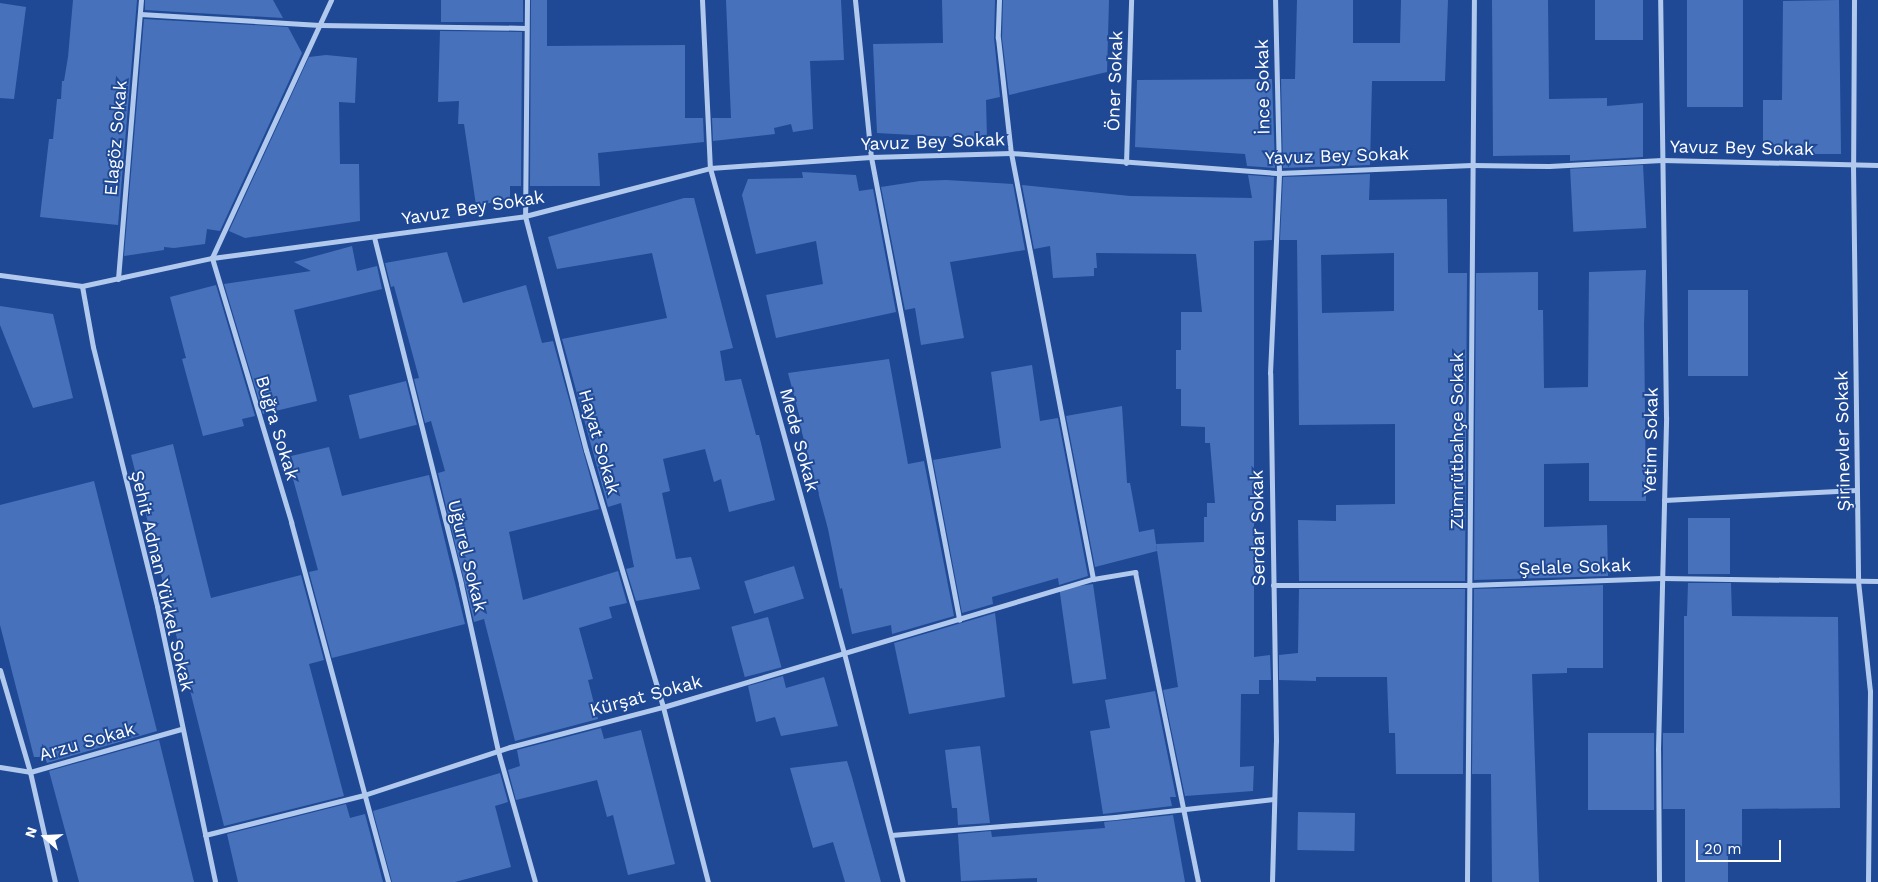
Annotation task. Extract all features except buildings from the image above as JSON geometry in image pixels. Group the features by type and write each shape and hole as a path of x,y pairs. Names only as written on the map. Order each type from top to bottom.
{"street":[{"name":"Elagöz Sokak","path":"118,279 141,0"},
{"path":"212,258 331,0"},
{"name":"Hayat Sokak","path":"528,0 526,28 525,216 586,450 663,707 708,882"},
{"name":"Mede Sokak","path":"702,0 710,168 844,653 903,882"},
{"path":"855,0 871,157 959,620"},
{"path":"999,0 998,38 1011,153 1093,579"},
{"name":"Öner Sokak","path":"1126,163 1131,0"},
{"name":"İnce Sokak","path":"1275,0 1279,173"},
{"name":"Zümrütbahçe Sokak","path":"1467,882 1474,0"},
{"name":"Yetim Sokak","path":"1659,882 1658,750 1666,417 1660,0"},
{"name":"Şirinevler Sokak","path":"1854,0 1853,164 1858,581 1870,691 1868,882"},
{"path":"140,14 320,25 526,28"},
{"name":"Yavuz Bey Sokak","path":"0,276 82,286 212,258 525,216 710,168 871,157 1011,153 1279,173 1472,165 1549,166 1662,160 1878,165"},
{"name":"Serdar Sokak","path":"1272,882 1276,741 1270,373 1279,173"},
{"name":"Uğurel Sokak","path":"374,237 461,584 498,752 535,882"},
{"name":"Buğra Sokak","path":"212,258 290,522 388,882"},
{"name":"Şehit Adnan Yükkel Sokak","path":"82,286 93,347 157,606 181,729 215,882"},
{"path":"1664,500 1857,490"},
{"name":"Kürşat Sokak","path":"205,835 364,794 498,752 663,707 1093,579 1136,572 1184,810"},
{"name":"Şelale Sokak","path":"1273,585 1469,585 1662,578 1878,581"},
{"path":"0,670 30,772 55,882"},
{"name":"Arzu Sokak","path":"0,767 30,772 181,729"},
{"path":"891,835 1184,810 1274,799"},
{"path":"1184,810 1198,882"}]}
